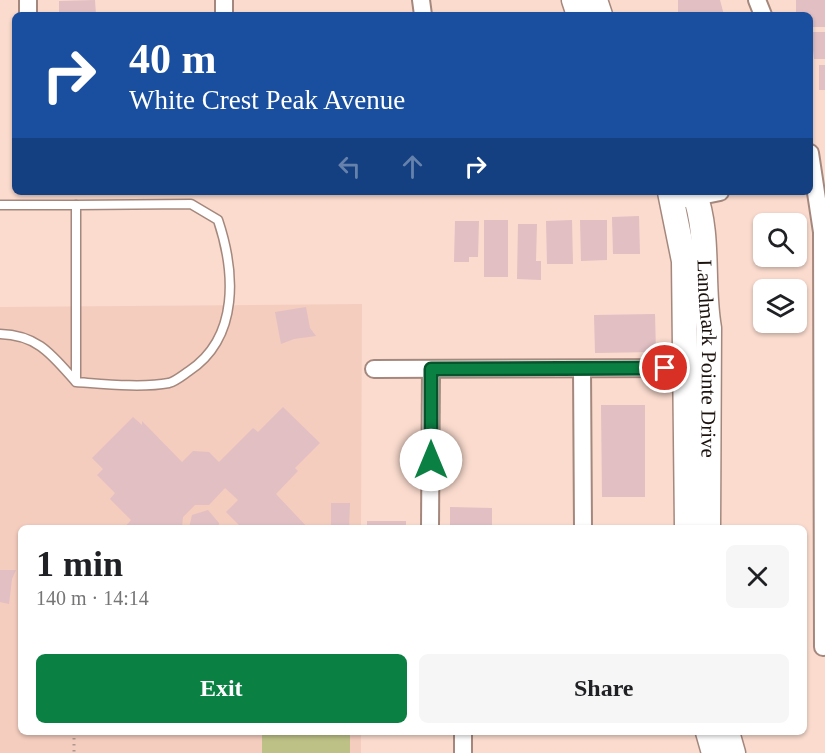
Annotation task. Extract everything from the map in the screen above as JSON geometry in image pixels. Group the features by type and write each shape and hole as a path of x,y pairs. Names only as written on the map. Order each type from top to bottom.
{"street":[{"path":"813,180 822,232 824,647"},
{"name":"Landmark Pointe Drive","path":"683,196 705,257 687,525"},
{"path":"374,369 697,368"},
{"name":"Landmark Pointe Drive","path":"697,368 708,525"},
{"path":"430,525 431,369"},
{"path":"582,369 583,525"},
{"path":"463,735 463,753"},
{"path":"709,735 714,753"},
{"path":"728,735 733,753"}],"lane":[{"path":"0,205 191,204 218,220 228,251 229,311 216,347 198,365 171,382 76,382 46,349 21,335 0,334"},
{"path":"76,205 76,382"}],"path":[{"path":"74,735 74,753"}],"shaded area":[{"path":"362,304 361,525 18,525 18,735 361,735 361,753 0,753 0,307"}],"green space":[{"path":"262,735 350,735 350,753 262,753"}],"building":[{"path":"95,0 96,12 59,12 59,1"},
{"path":"678,0 720,0 723,12 678,12"},
{"path":"796,0 825,0 825,27 813,27 813,12 796,12"},
{"path":"813,32 825,32 825,59 814,59"},
{"path":"819,65 825,65 825,90 819,90"},
{"path":"639,216 640,254 613,254 612,217"},
{"path":"484,220 508,220 508,277 484,277"},
{"path":"572,220 573,264 547,264 546,221"},
{"path":"580,220 607,220 607,260 581,261"},
{"path":"455,221 479,221 478,257 469,257 469,262 454,262"},
{"path":"518,224 537,224 536,261 541,261 541,280 517,279"},
{"path":"306,307 310,328 316,336 294,339 281,344 275,312"},
{"path":"655,314 656,352 595,353 594,315"},
{"path":"601,405 645,405 645,497 602,497"},
{"path":"283,407 320,443 295,468 298,471 276,494 305,525 239,525 226,512 238,500 225,488 209,505 195,505 183,517 182,525 127,525 131,520 110,499 115,493 97,475 103,469 92,458 133,417 142,425 142,421 182,462 193,451 209,452 219,462 253,428 258,432"},
{"path":"331,503 350,503 349,525 331,525"},
{"path":"450,507 492,508 492,525 450,525"},
{"path":"208,510 219,525 190,525 192,515"},
{"path":"367,521 406,521 406,525 367,525"},
{"path":"0,570 16,570 12,579 9,604 0,602"}],"route":[{"path":"431,460 431,369 665,368"}]}
